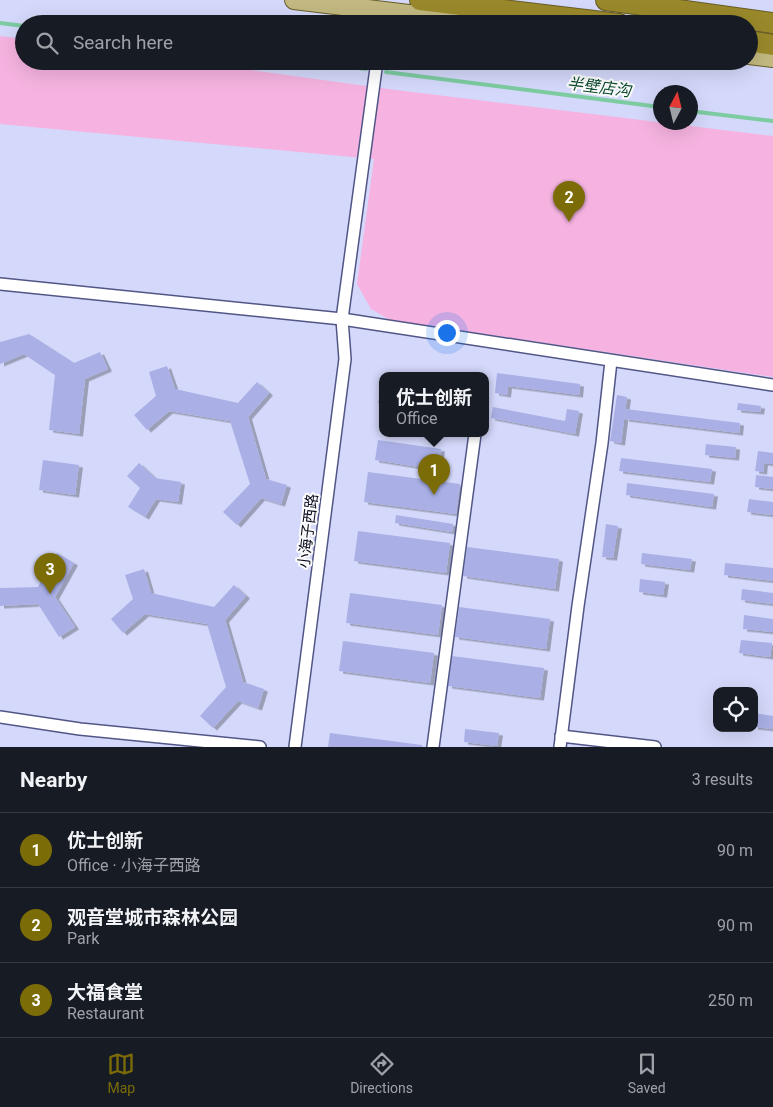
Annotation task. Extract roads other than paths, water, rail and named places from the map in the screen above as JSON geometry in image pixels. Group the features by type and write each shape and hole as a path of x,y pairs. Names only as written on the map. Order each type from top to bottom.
{"highway":[{"path":"420,0 544,15"},
{"path":"606,0 715,15"},
{"path":"758,21 773,23"},
{"path":"758,43 773,45"}],"main road":[{"path":"294,0 373,15"},
{"path":"758,56 773,58"}],"street":[{"name":"小海子西路","path":"295,747 345,359 342,318 376,70"},
{"path":"0,284 342,318 773,385"},
{"path":"611,360 602,443 560,742 655,747"},
{"path":"433,747 475,437"},
{"path":"0,717 80,729 260,747"}],"waterway":[{"name":"半壁店沟","path":"0,23 15,25"},
{"name":"半壁店沟","path":"386,72 653,106"},
{"name":"半壁店沟","path":"698,112 773,121"}],"place":[{"name":"观音堂城市森林公园","path":"569,222"},
{"name":"优士创新","path":"434,495"},
{"name":"大福食堂","path":"50,594"}]}
